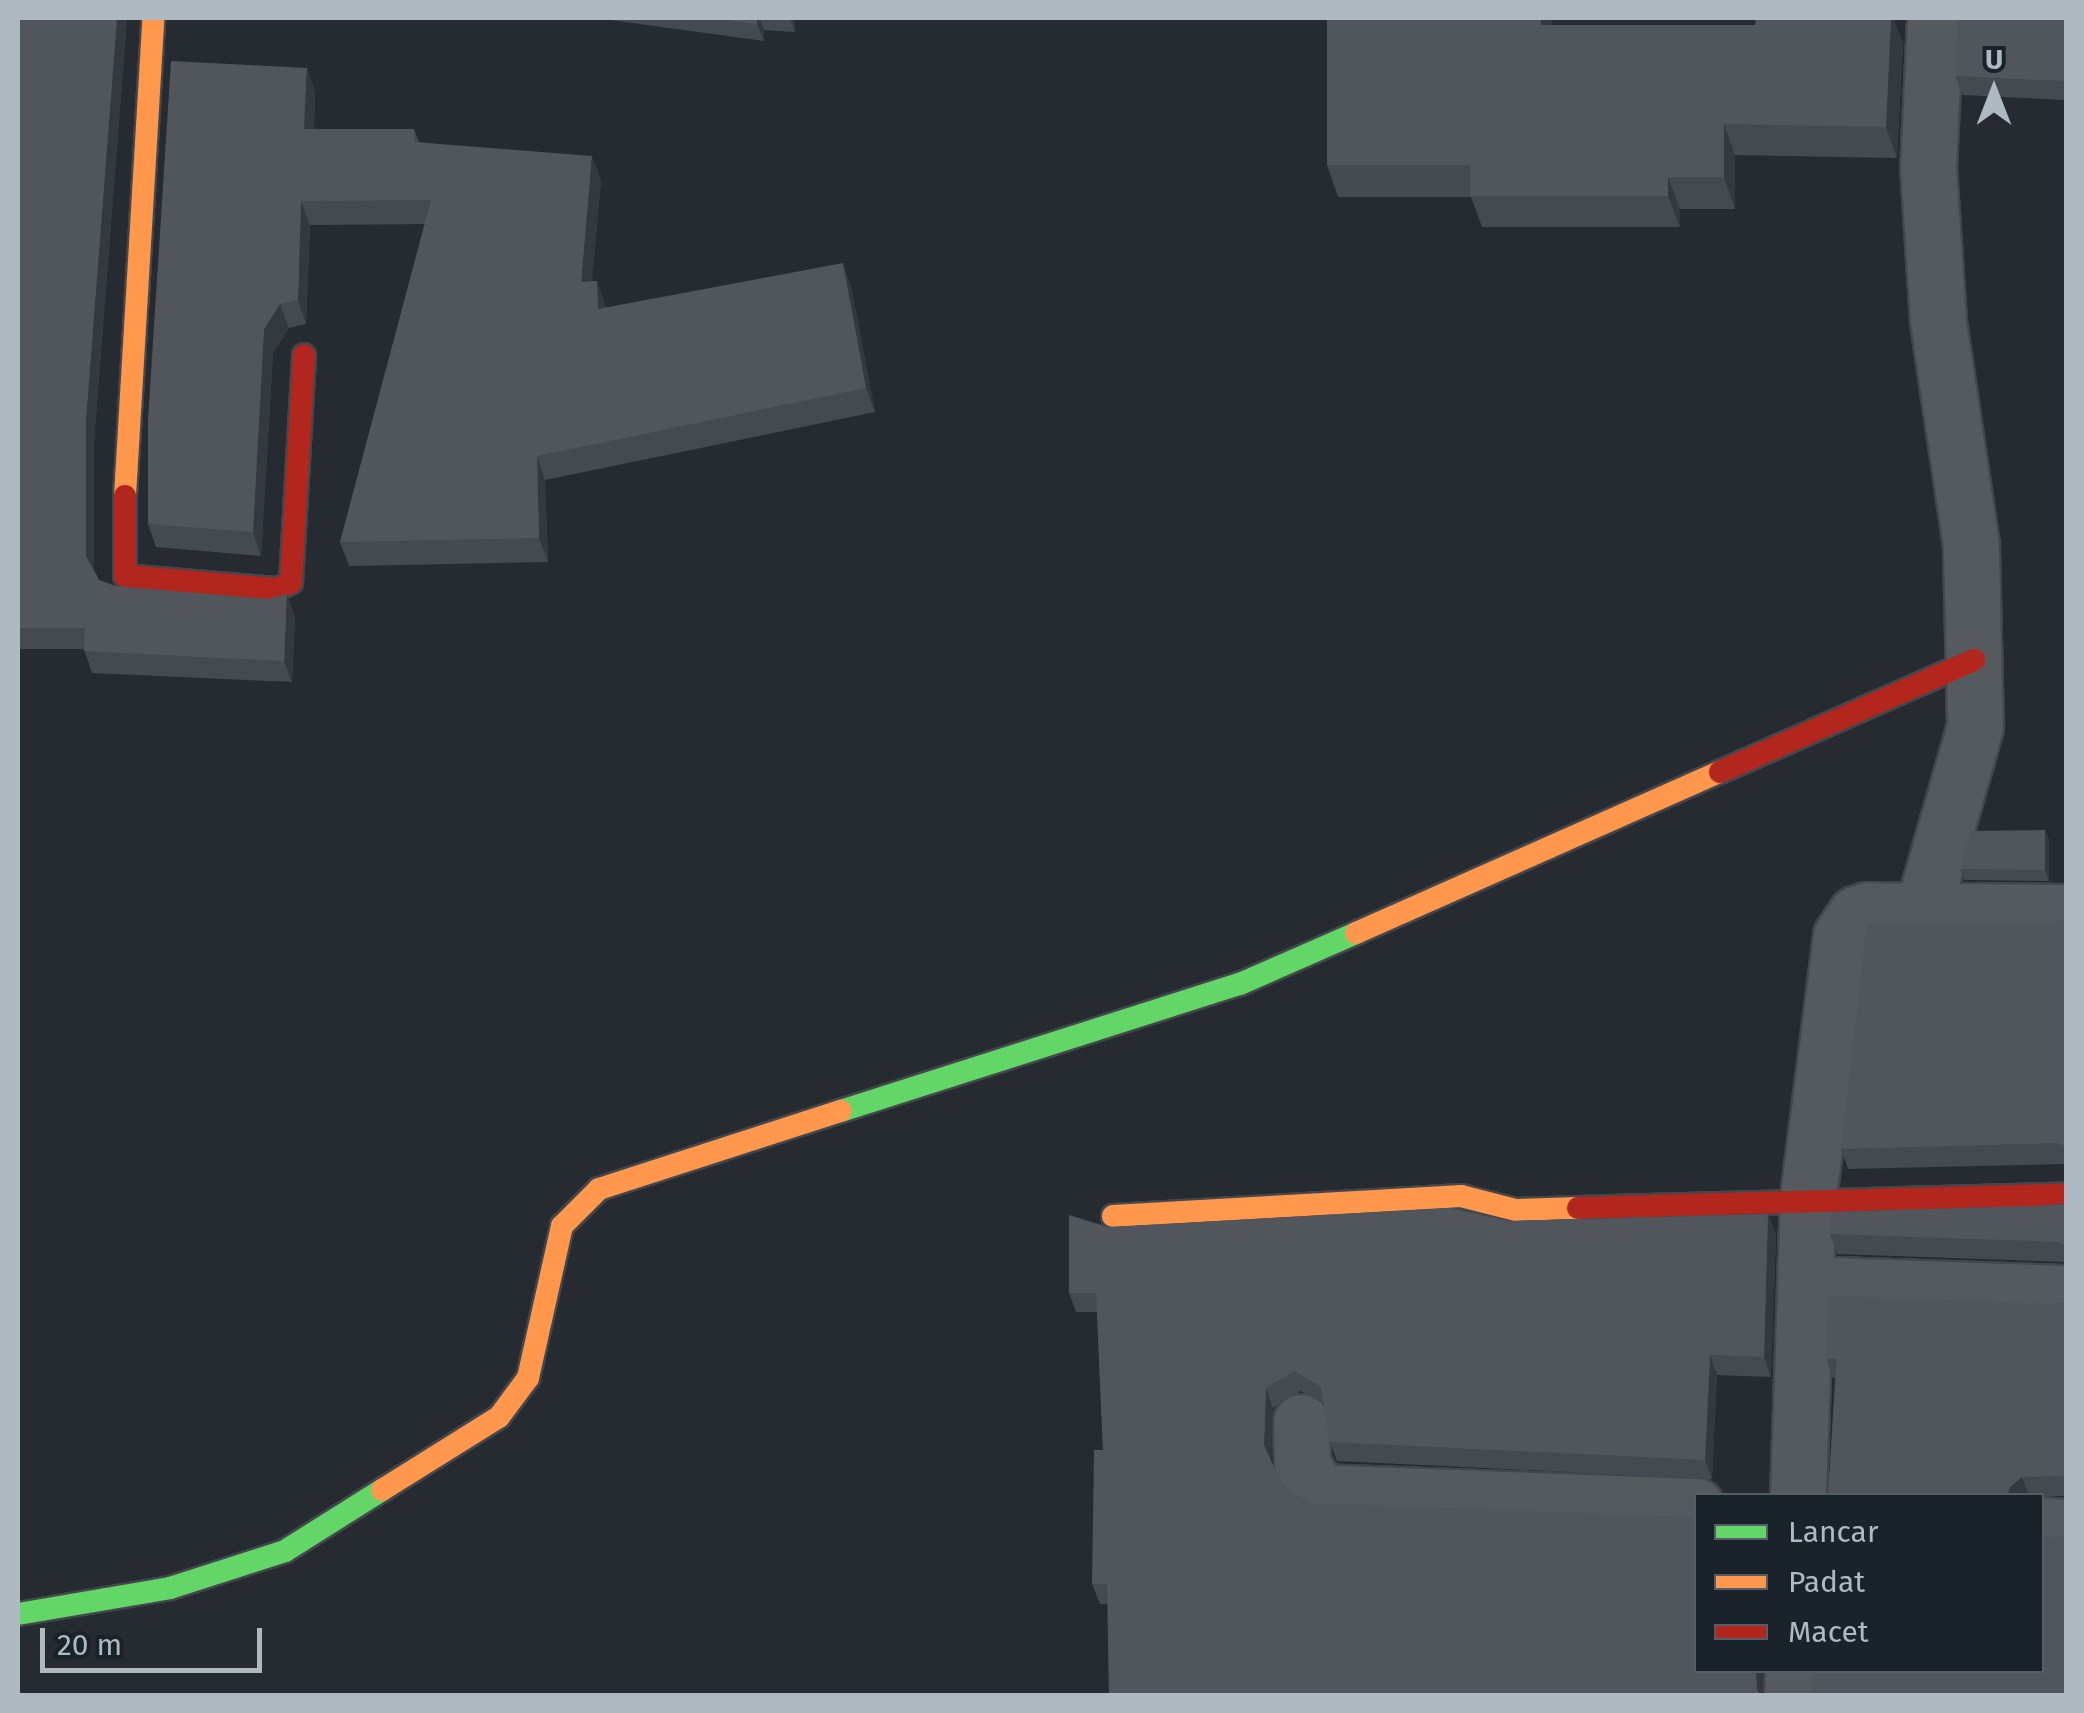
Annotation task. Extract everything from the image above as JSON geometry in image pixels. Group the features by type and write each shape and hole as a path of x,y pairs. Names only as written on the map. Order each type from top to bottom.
{"street":[{"path":"153,18 125,443 125,576 278,589 291,582 304,355"},
{"path":"1923,909 1975,726 1971,545 1938,321 1928,168 1935,18"},
{"path":"18,1614 170,1588 285,1551 498,1417 528,1378 562,1226 599,1190 1240,984 1974,660"},
{"path":"1798,1493 1808,1197 1841,936 1856,914 1923,909 2066,912"},
{"path":"1113,1216 1461,1196 1516,1210 1808,1197 2066,1194"},
{"path":"1805,1284 2066,1292"},
{"path":"1301,1422 1302,1462 1318,1492 1694,1506"}],"building":[{"path":"18,18 117,18 86,420 86,556 99,580 115,586 268,599 287,594 284,661 84,651 85,628 18,628"},
{"path":"712,18 757,18 757,24"},
{"path":"1327,18 1541,18 1541,25 1755,25 1756,18 1891,18 1886,127 1724,124 1724,177 1668,177 1668,196 1470,196 1470,165 1327,165"},
{"path":"1958,18 2066,18 2064,81 1955,76"},
{"path":"171,61 307,68 304,129 414,129 414,142 592,156 581,282 597,281 598,309 843,263 866,388 537,456 539,538 340,542 431,200 301,201 298,300 280,304 264,329 253,532 148,524 148,420"},
{"path":"2045,830 2045,870 1960,869 1971,831"},
{"path":"2066,920 2066,1147 2058,1143 1841,1149 1867,923"},
{"path":"2066,1203 2066,1246 2061,1242 1830,1234 1831,1212"},
{"path":"1451,1208 1509,1221 1768,1214 1764,1357 1710,1355 1705,1460 1330,1442 1321,1387 1294,1371 1266,1388 1264,1445 1284,1488 1310,1503 1694,1516 1694,1673 1756,1673 1757,1690 1762,1696 1109,1696 1107,1584 1092,1584 1094,1450 1103,1450 1096,1293 1069,1293 1069,1215 1108,1227"},
{"path":"1828,1296 2066,1302 2066,1479 2022,1477 2008,1493 1828,1493 1837,1359 1826,1359"},
{"path":"2066,1534 2066,1696 1807,1696 1811,1694 1814,1673 2044,1673 2044,1535 2057,1538"}],"traffic: fast":[{"path":"841,1111 1240,984 1356,933"},
{"path":"18,1614 170,1588 285,1551 382,1490"}],"traffic: slow":[{"path":"125,496 153,18"},
{"path":"1356,933 1720,772"},
{"path":"382,1490 499,1417 528,1378 562,1226 599,1189 841,1111"},
{"path":"1113,1216 1461,1196 1516,1210 1578,1208"}],"traffic: jam":[{"path":"125,496 125,576 278,589 291,582 304,355"},
{"path":"1720,772 1974,660"},
{"path":"1578,1208 2066,1194"}]}
